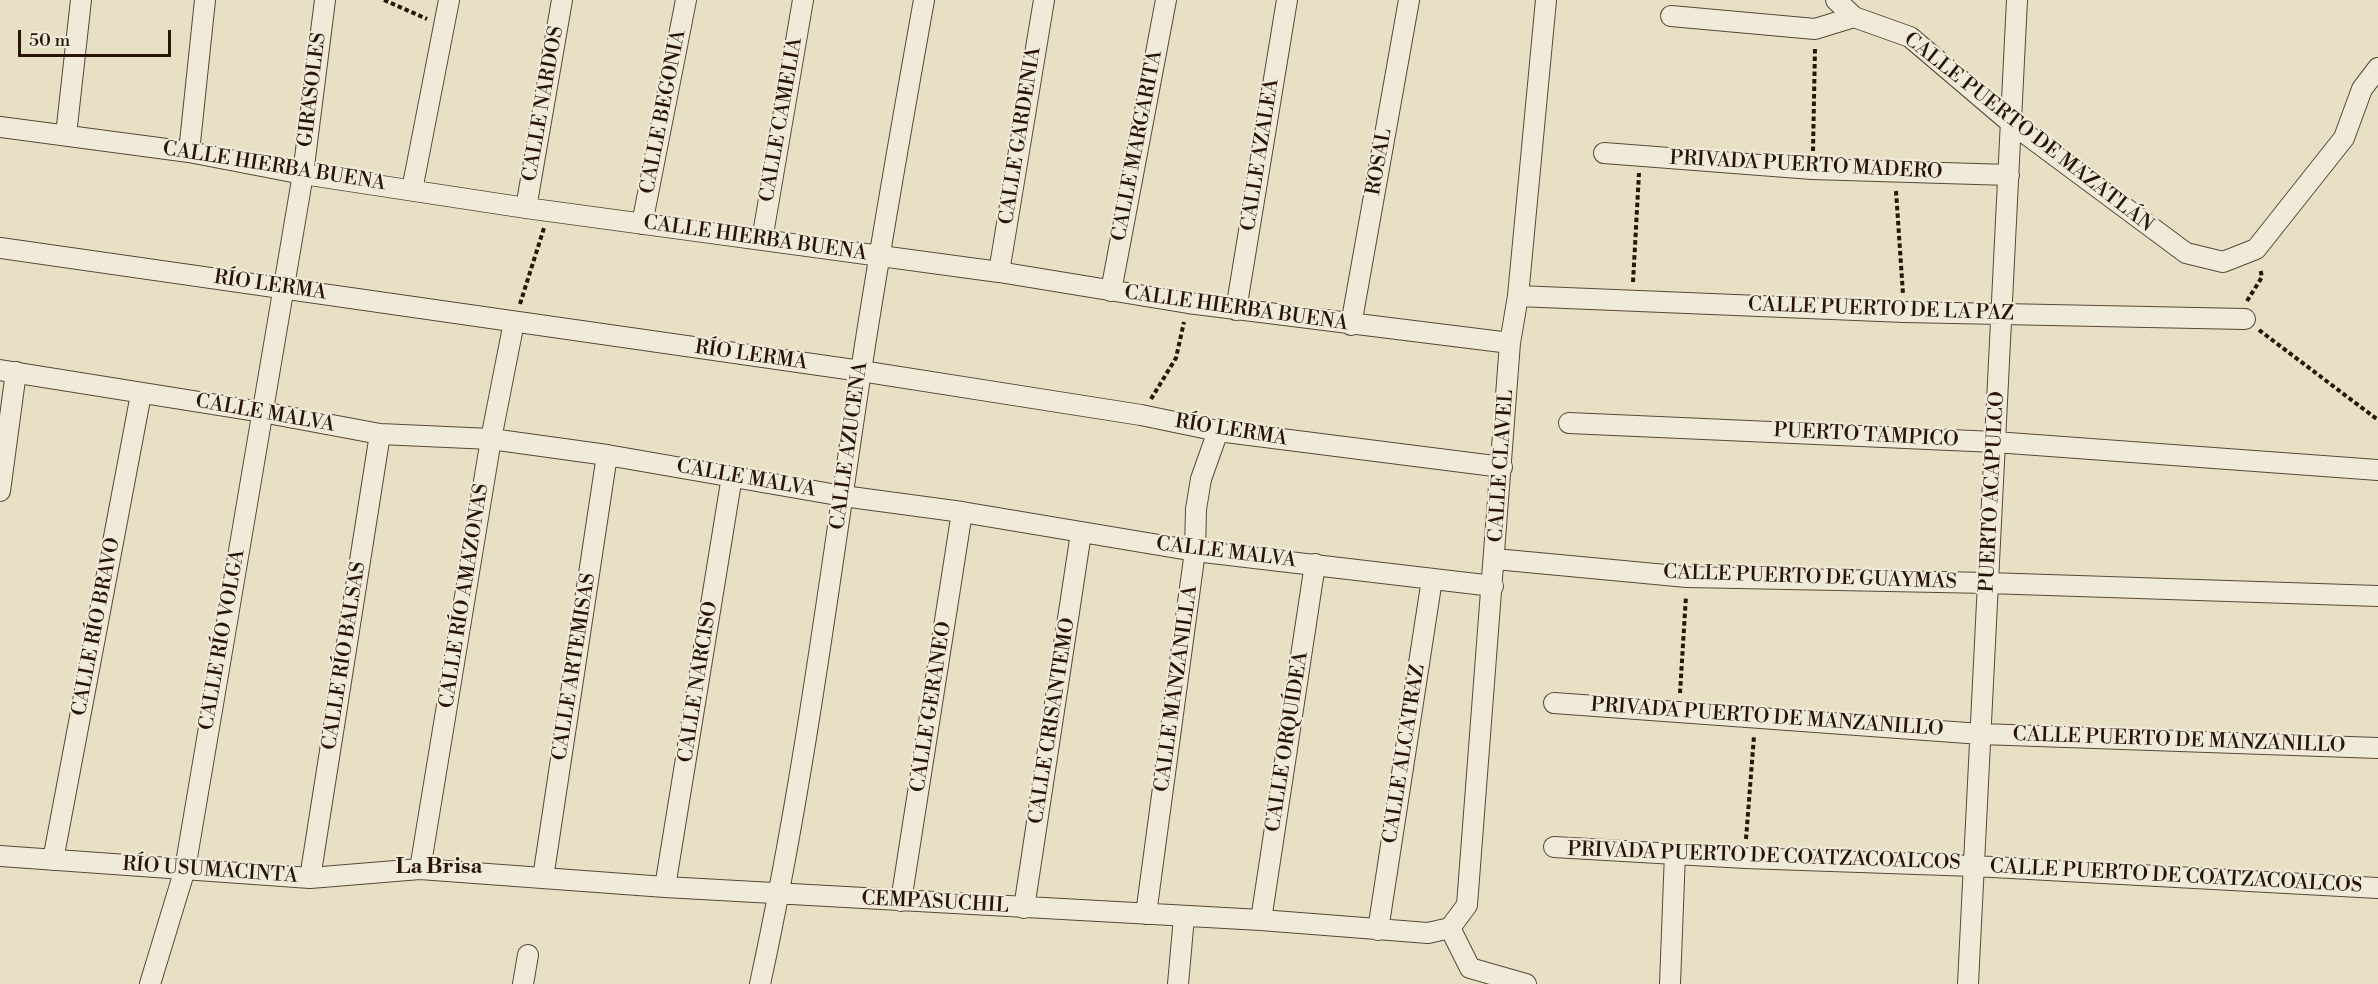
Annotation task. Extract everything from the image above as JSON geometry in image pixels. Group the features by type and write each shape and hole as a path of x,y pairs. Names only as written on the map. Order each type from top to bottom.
{"street":[{"path":"66,135 81,0"},
{"path":"189,152 205,0"},
{"name":"GIRASOLES","path":"262,412 303,174 325,0"},
{"path":"411,190 449,0"},
{"name":"CALLE NARDOS","path":"526,208 562,0"},
{"name":"CALLE BEGONIA","path":"642,224 687,0"},
{"name":"CALLE CAMELIA","path":"762,240 803,0"},
{"name":"CALLE AZUCENA","path":"760,984 780,892 879,256 924,0"},
{"name":"CALLE GARDENIA","path":"999,272 1044,0"},
{"name":"CALLE MARGARITA","path":"1111,291 1166,0"},
{"name":"CALLE AZALEA","path":"1236,310 1287,0"},
{"name":"ROSAL","path":"1351,325 1409,0"},
{"name":"CALLE CLAVEL","path":"1450,928 1467,905 1510,343 1518,296 1546,0"},
{"name":"CALLE PUERTO DE MAZATLÁN","path":"1836,0 1854,17 1910,37 2011,123 2186,253 2223,262 2256,249"},
{"name":"PUERTO ACAPULCO","path":"1968,984 2017,0"},
{"path":"1671,16 1815,29 1854,17"},
{"path":"2256,249 2344,138 2362,89 2378,68"},
{"name":"CALLE HIERBA BUENA","path":"0,127 189,152 303,174 526,208 999,272 1236,310 1510,343"},
{"name":"PRIVADA PUERTO MADERO","path":"1604,153 1812,169 2008,175"},
{"name":"RÍO LERMA","path":"0,248 861,371 1141,415 1218,431 1502,467"},
{"name":"CALLE PUERTO DE LA PAZ","path":"1518,296 1904,312 2245,319"},
{"name":"CALLE RÍO AMAZONAS","path":"420,870 492,439 514,322"},
{"path":"0,490 8,371"},
{"name":"CALLE MALVA","path":"8,371 262,412 380,434 492,439 607,455 843,496 962,512 1196,551 1493,586"},
{"name":"CALLE RÍO BRAVO","path":"53,860 141,394"},
{"name":"CALLE RÍO VOLGA","path":"150,984 185,869 262,412"},
{"name":"PUERTO TAMPICO","path":"1569,423 1995,442 2378,470"},
{"name":"CALLE MANZANILLA","path":"1146,914 1196,551 1196,509 1201,479 1218,431"},
{"name":"CALLE RÍO BALSAS","path":"310,878 380,434"},
{"name":"CALLE ARTEMISAS","path":"543,878 607,455"},
{"name":"CALLE NARCISO","path":"665,887 732,476"},
{"name":"CALLE GERANEO","path":"901,901 962,512"},
{"name":"CALLE CRISANTEMO","path":"1024,908 1081,533"},
{"name":"CALLE PUERTO DE GUAYMAS","path":"1495,560 1687,577 1988,583 2378,596"},
{"name":"CALLE ORQUÍDEA","path":"1262,920 1315,564"},
{"name":"CALLE ALCATRAZ","path":"1378,930 1432,579"},
{"name":"PRIVADA PUERTO DE MANZANILLO","path":"1554,703 1981,734"},
{"name":"CALLE PUERTO DE MANZANILLO","path":"1981,734 2378,748"},
{"name":"PRIVADA PUERTO DE COATZACOALCOS","path":"1554,848 1745,858 1974,866"},
{"path":"1670,984 1675,853"},
{"name":"RÍO USUMACINTA","path":"0,856 310,878 420,870"},
{"name":"CALLE PUERTO DE COATZACOALCOS","path":"1974,866 2378,888"},
{"name":"CEMPASUCHIL","path":"420,870 665,887 1262,920 1428,933 1450,928"},
{"path":"1178,984 1184,917"},
{"path":"1450,928 1471,976 1526,984"},
{"path":"523,984 528,955"}],"path":[{"path":"384,0 445,27"},
{"path":"1812,169 1815,29"},
{"path":"1632,300 1640,157"},
{"path":"1895,172 1904,312"},
{"path":"514,322 549,211"},
{"path":"2256,249 2262,278 2245,303 2245,319 2378,420"},
{"path":"1141,415 1176,358 1188,303"},
{"path":"1678,712 1687,577"},
{"path":"1745,858 1755,717"}],"district":[{"name":"La Brisa","path":"439,868"}]}
